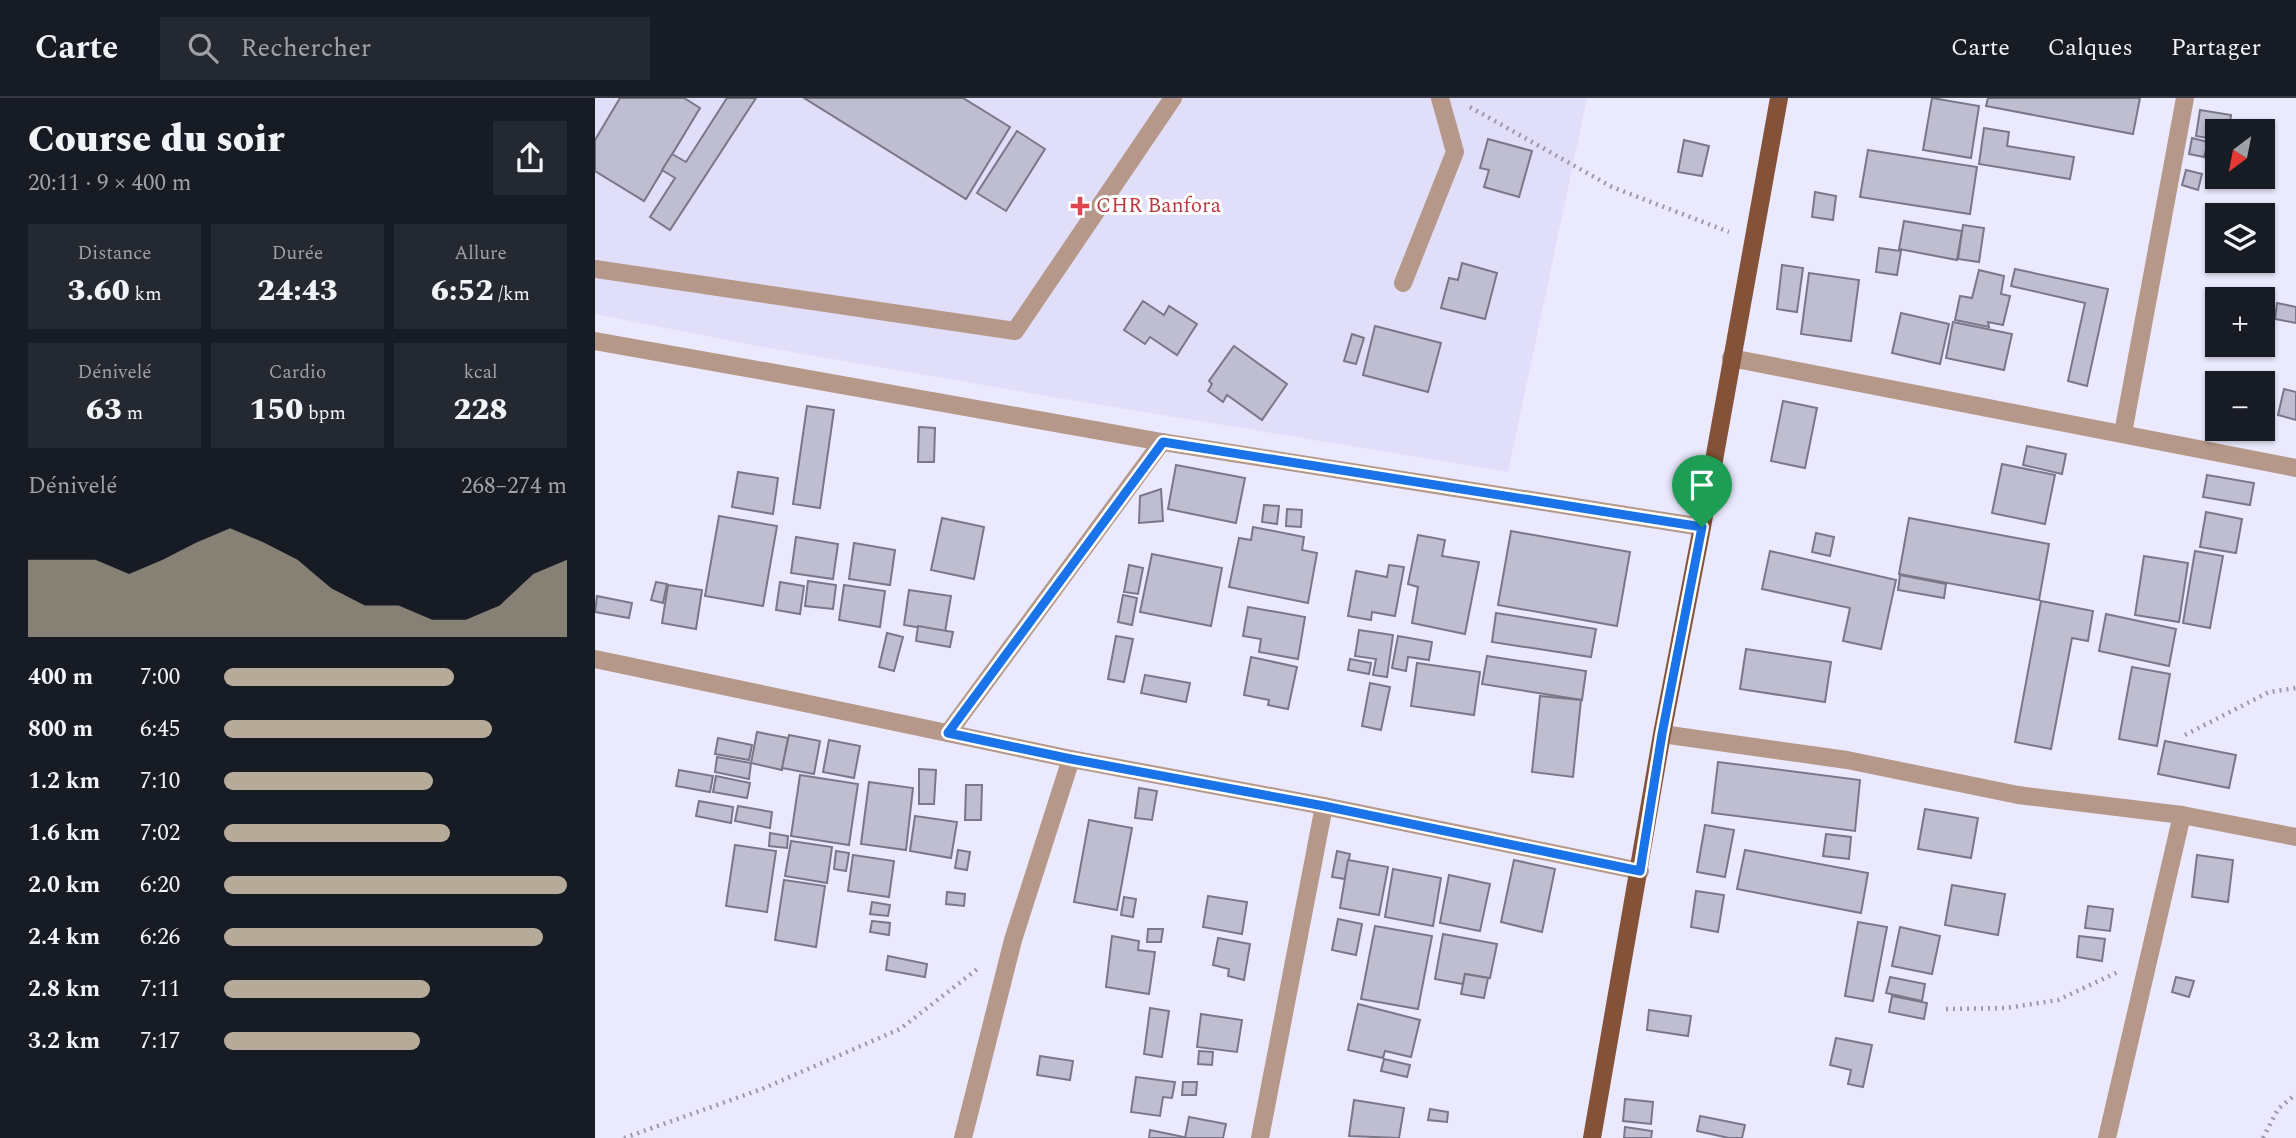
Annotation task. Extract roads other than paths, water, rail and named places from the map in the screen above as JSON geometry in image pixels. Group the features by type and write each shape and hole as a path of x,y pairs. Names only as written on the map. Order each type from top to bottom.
{"main road":[{"path":"1592,1138 1662,734 1779,98"}],"street":[{"path":"595,269 1015,331 1173,98"},
{"path":"1403,283 1455,152 1440,98"},
{"path":"2123,433 2185,98"},
{"path":"595,341 1163,442 1702,527"},
{"path":"1731,358 2296,468"},
{"path":"948,733 1163,442"},
{"path":"595,659 1071,759 1324,806 1640,871"},
{"path":"1662,734 1847,760 2018,795 2182,816 2296,837"},
{"path":"963,1138 1013,940 1071,759"},
{"path":"1260,1138 1324,806"},
{"path":"2107,1138 2182,816"}],"place":[{"name":"CHR Banfora","path":"1080,206"}]}
